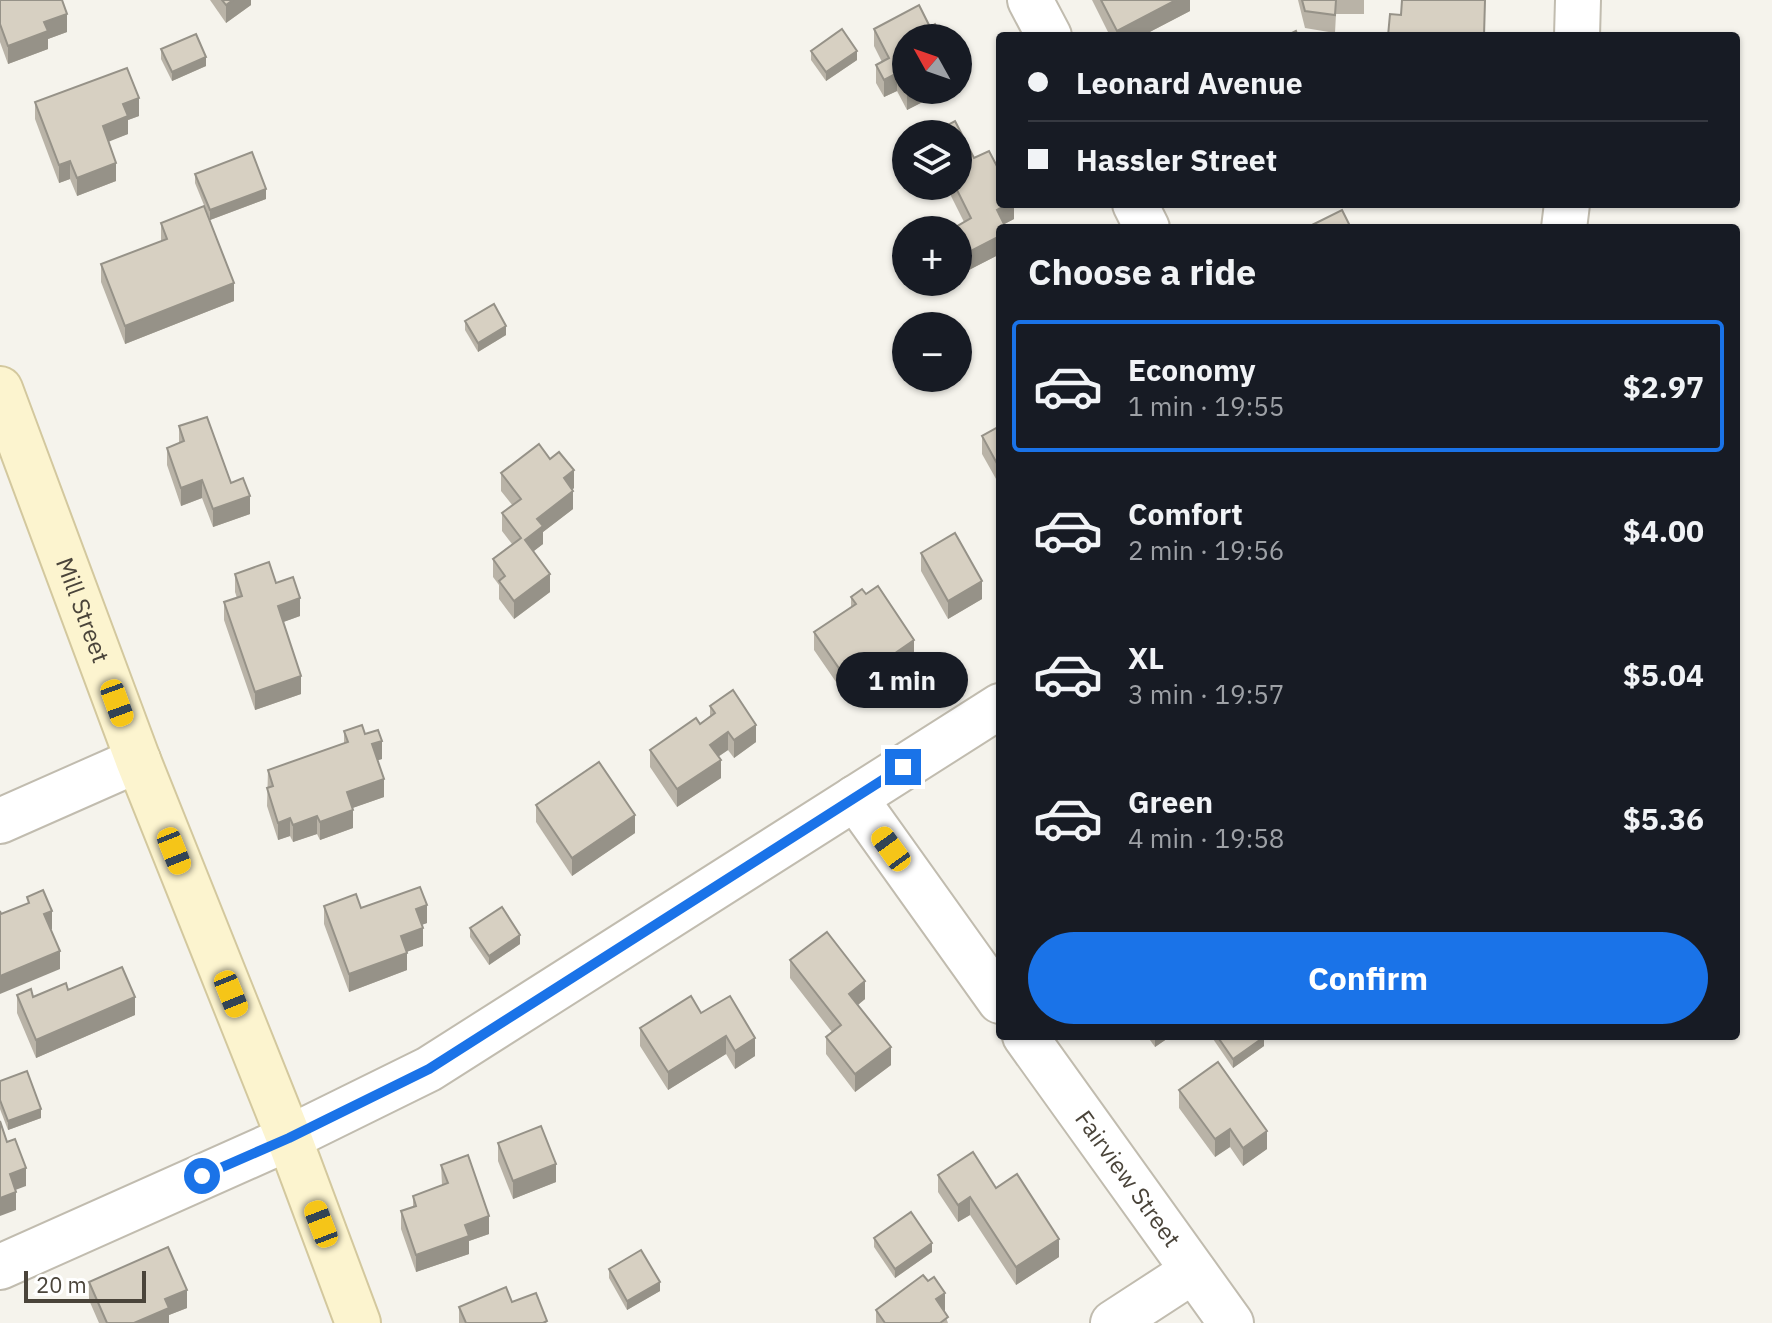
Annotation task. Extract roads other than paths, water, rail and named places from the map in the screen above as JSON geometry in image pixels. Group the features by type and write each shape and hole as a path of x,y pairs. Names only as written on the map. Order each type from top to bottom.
{"street":[{"path":"1030,0 1047,32"},
{"path":"1577,32 1578,0"},
{"name":"Mill Street","path":"0,389 138,760 289,1138 358,1323"},
{"path":"0,1267 289,1138 429,1069 996,709"},
{"path":"0,821 138,760"},
{"path":"855,798 996,995"},
{"name":"Fairview Street","path":"1028,1040 1231,1323"},
{"path":"1113,1323 1193,1271"}]}
